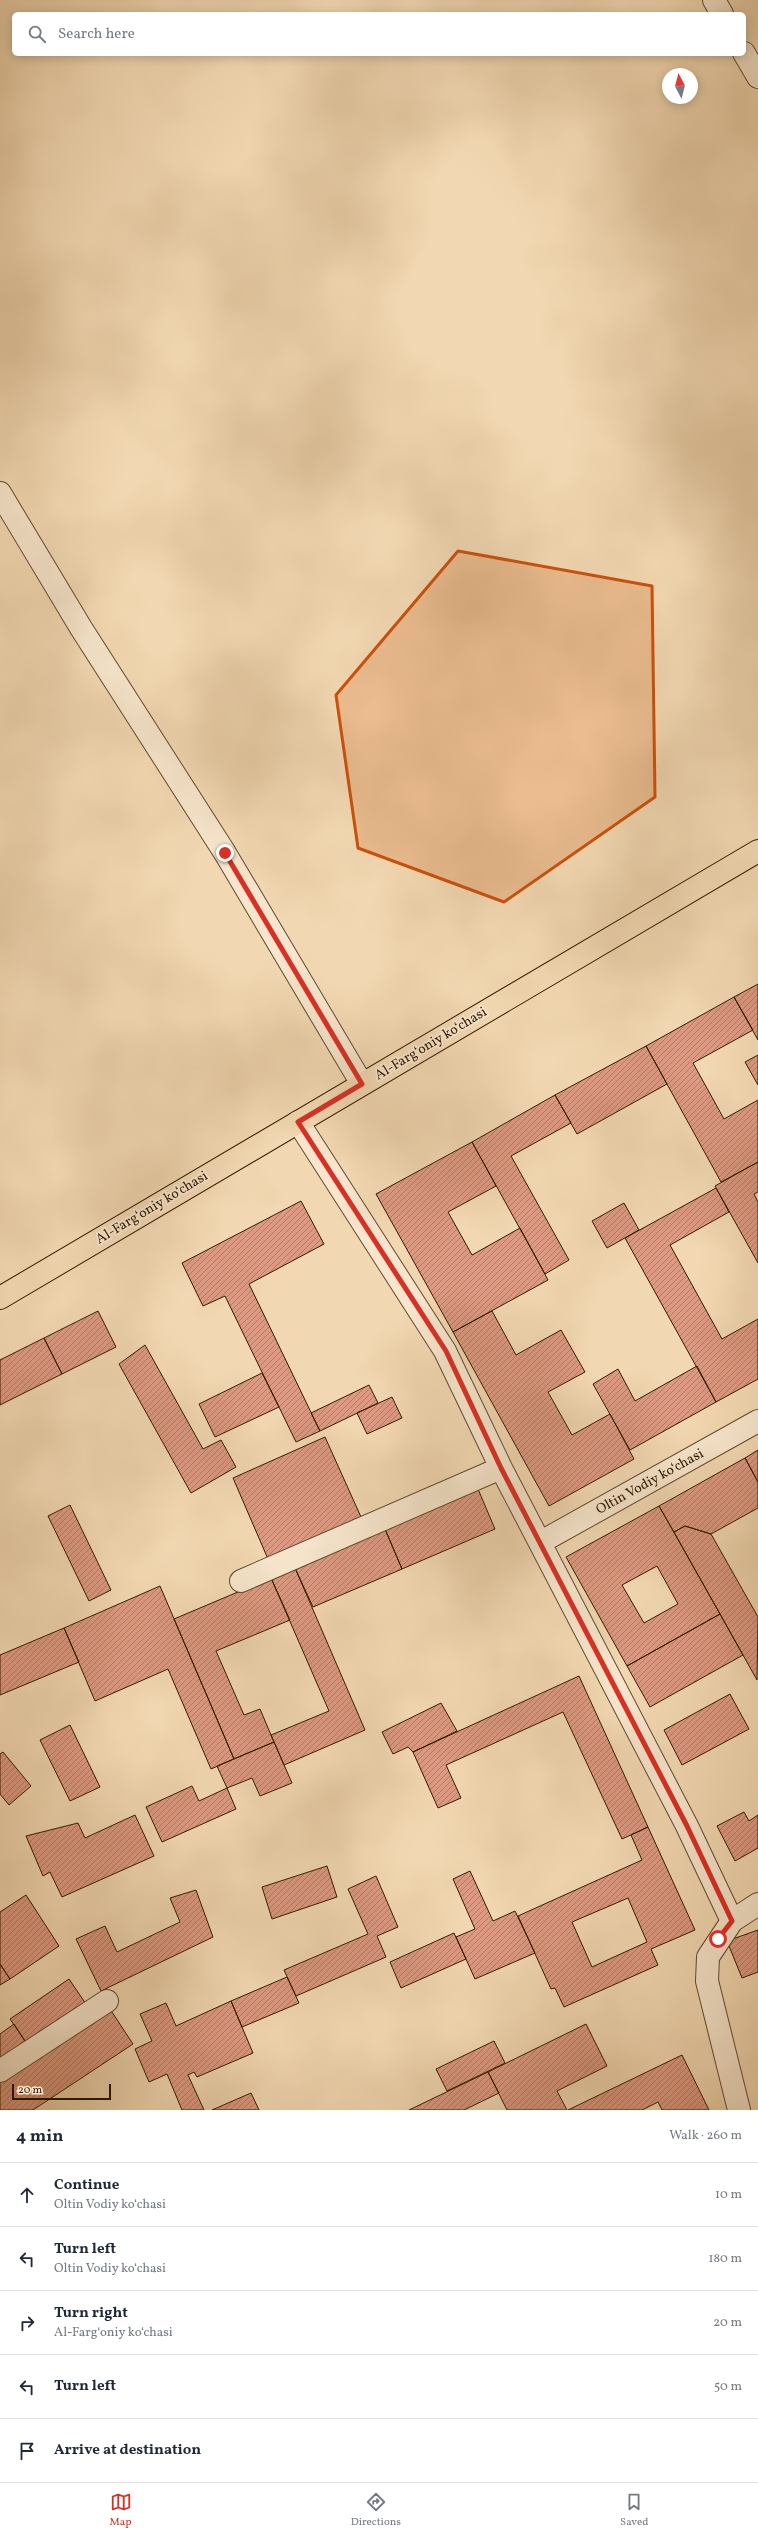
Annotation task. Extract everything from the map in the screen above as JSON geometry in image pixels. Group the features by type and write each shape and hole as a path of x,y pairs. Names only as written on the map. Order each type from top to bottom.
{"main road":[{"name":"Al-Fargʻoniy koʻchasi","path":"0,1298 758,851"}],"street":[{"path":"714,0 721,12"},
{"path":"746,56 758,77"},
{"path":"0,493 81,628 225,853 362,1084"},
{"path":"298,1122 446,1351 501,1468 541,1542 687,1826 732,1921"},
{"name":"Oltin Vodiy koʻchasi","path":"541,1542 758,1421"},
{"path":"241,1582 501,1468"},
{"path":"739,2110 707,1982 708,1957 732,1921 758,1904"},
{"path":"0,2071 107,2001"}],"highlighted area":[{"path":"458,551 652,586 655,797 504,902 358,848 336,695"}],"building":[{"path":"758,984 758,1040 734,997"},
{"path":"734,997 753,1030 693,1063 724,1119 758,1100 758,1162 721,1182 646,1046"},
{"path":"646,1046 667,1084 577,1134 555,1095"},
{"path":"758,1055 758,1085 745,1062"},
{"path":"555,1095 571,1123 511,1156 569,1260 545,1274 472,1142"},
{"path":"472,1142 496,1186 448,1212 472,1255 520,1228 548,1280 453,1332 376,1194"},
{"path":"758,1162 758,1192 754,1194 758,1202 758,1263 715,1186"},
{"path":"716,1188 729,1212 670,1245 722,1339 758,1319 758,1379 716,1402 625,1238"},
{"path":"301,1201 324,1244 249,1284 320,1431 296,1442 225,1296 203,1306 182,1263"},
{"path":"624,1203 639,1230 607,1248 592,1221"},
{"path":"98,1311 116,1347 62,1374 44,1338"},
{"path":"492,1311 516,1355 561,1330 585,1372 548,1392 572,1435 610,1414 634,1459 549,1506 453,1332"},
{"path":"44,1338 62,1374 0,1405 0,1360"},
{"path":"145,1345 203,1449 221,1440 236,1467 191,1493 119,1364"},
{"path":"697,1366 716,1402 630,1450 593,1384 618,1369 635,1401"},
{"path":"262,1373 279,1407 215,1437 199,1404"},
{"path":"369,1385 378,1403 320,1431 311,1413"},
{"path":"392,1397 402,1418 367,1434 357,1413"},
{"path":"325,1437 361,1517 268,1559 233,1478"},
{"path":"758,1450 758,1482 745,1458"},
{"path":"745,1458 758,1482 758,1508 711,1534 685,1526 674,1532 659,1506"},
{"path":"478,1489 495,1529 402,1569 385,1529"},
{"path":"70,1505 111,1590 89,1601 48,1516"},
{"path":"659,1506 720,1614 627,1666 566,1557","holes":["657,1566 678,1604 644,1623 622,1585"]},
{"path":"685,1526 711,1534 758,1617 757,1680 674,1532"},
{"path":"385,1529 402,1569 313,1607 295,1568"},
{"path":"295,1568 365,1730 284,1765 271,1735 329,1711 271,1578"},
{"path":"271,1578 290,1620 216,1651 244,1715 260,1709 274,1742 234,1759 174,1619"},
{"path":"160,1586 234,1759 211,1769 168,1669 95,1701 64,1628"},
{"path":"720,1614 743,1655 650,1707 627,1666"},
{"path":"64,1628 79,1662 0,1695 0,1655"},
{"path":"579,1676 648,1827 622,1839 563,1712 446,1765 461,1798 438,1808 413,1752"},
{"path":"730,1694 749,1729 682,1765 664,1730"},
{"path":"441,1703 457,1731 413,1752 408,1747 393,1754 382,1732"},
{"path":"70,1725 100,1787 70,1801 40,1740"},
{"path":"274,1742 292,1783 260,1796 252,1778 227,1788 217,1766"},
{"path":"3,1752 31,1786 9,1805 0,1794 0,1754"},
{"path":"192,1786 199,1801 227,1788 236,1809 162,1842 146,1807"},
{"path":"744,1812 749,1821 758,1815 758,1848 735,1861 717,1826"},
{"path":"135,1815 154,1856 62,1897 50,1872 43,1876 26,1836 78,1823 85,1838"},
{"path":"648,1827 695,1930 651,1949 658,1965 564,2007 555,1988 551,1989 518,1916 642,1860 631,1835","holes":["628,1898 647,1942 592,1967 572,1922"]},
{"path":"327,1866 337,1897 272,1919 262,1887"},
{"path":"470,1871 493,1921 515,1911 535,1953 475,1979 456,1937 475,1929 453,1879"},
{"path":"376,1876 398,1927 377,1936 386,1957 296,1996 284,1970 368,1934 348,1889"},
{"path":"196,1890 213,1937 101,1991 76,1939 105,1926 117,1952 180,1922 170,1898"},
{"path":"26,1895 59,1946 10,1979 0,1964 0,1912"},
{"path":"758,1930 758,1972 742,1978 727,1941"},
{"path":"454,1933 466,1959 401,1988 390,1962"},
{"path":"0,1964 10,1979 0,1985"},
{"path":"287,1977 299,2003 242,2027 231,2001"},
{"path":"69,1979 86,2004 27,2044 10,2019"},
{"path":"231,2001 253,2053 197,2077 194,2072 188,2075 204,2110 182,2110 167,2074 149,2082 135,2049 152,2041 140,2014 166,2003 176,2026"},
{"path":"108,2006 133,2044 33,2110 0,2110 0,2077"},
{"path":"14,2024 27,2044 0,2062 0,2034"},
{"path":"586,2024 607,2066 557,2091 567,2110 507,2110 488,2072"},
{"path":"494,2041 505,2063 447,2091 436,2069"},
{"path":"682,2055 709,2110 662,2110 658,2102 642,2110 568,2110"},
{"path":"488,2072 499,2093 464,2110 409,2110"},
{"path":"251,2093 259,2110 212,2110"}],"route":[{"path":"225,853 362,1084 298,1122 446,1351 501,1468 541,1542 687,1826 732,1921 718,1939"}]}
